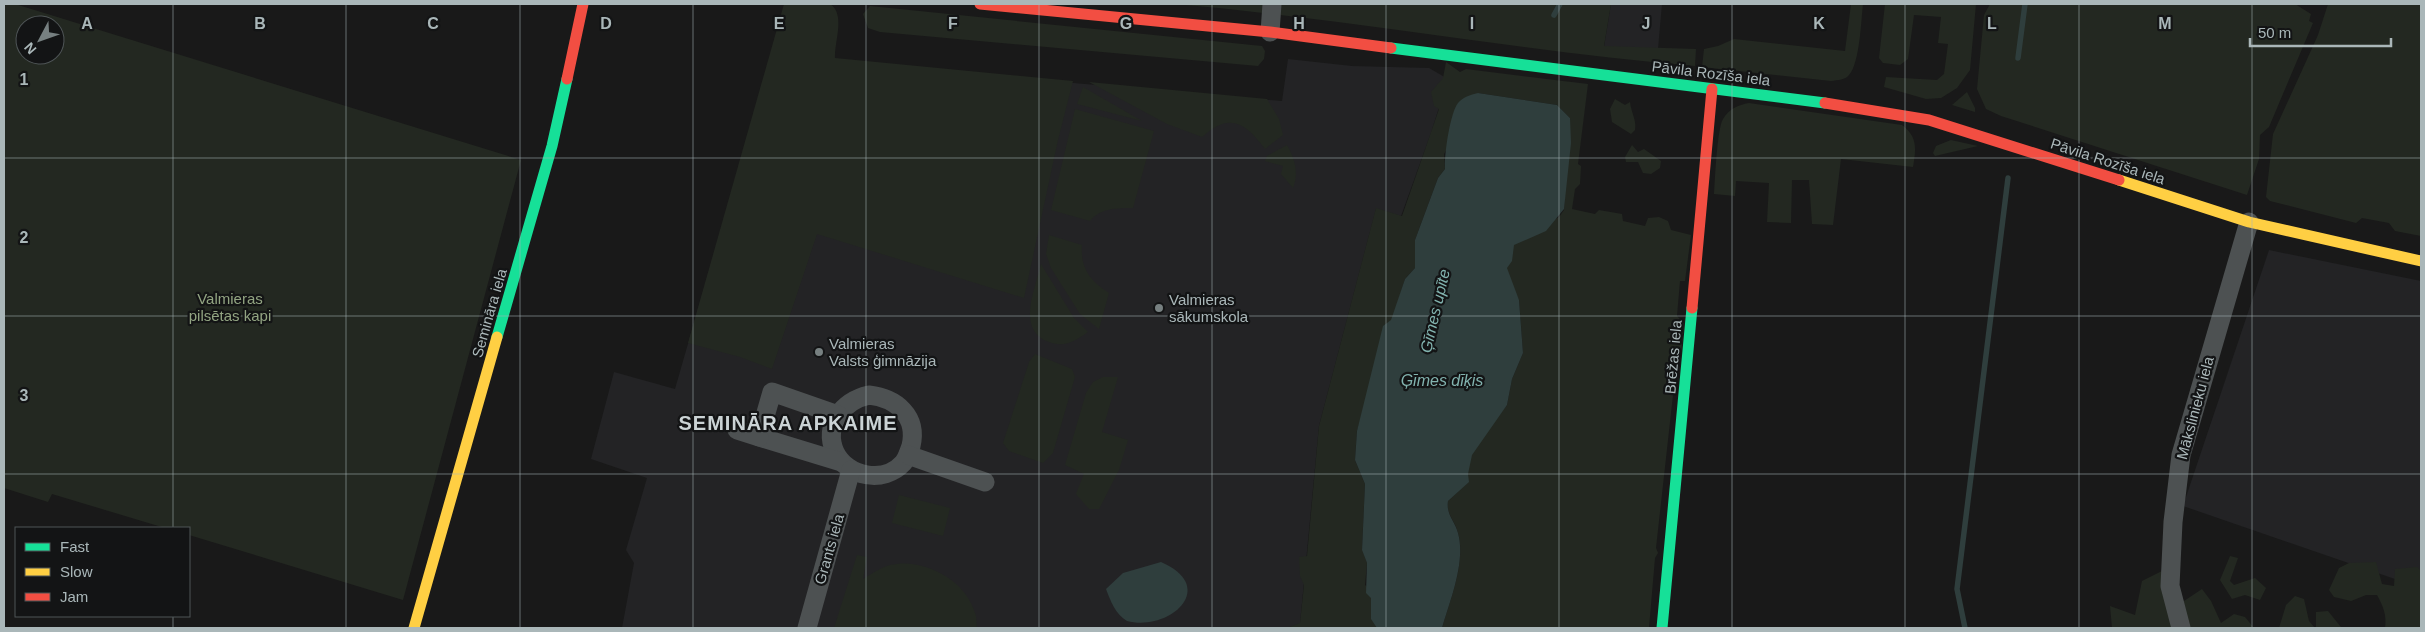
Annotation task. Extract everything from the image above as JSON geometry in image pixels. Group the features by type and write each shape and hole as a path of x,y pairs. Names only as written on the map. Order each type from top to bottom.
{"street":[{"name":"Semināra iela","path":"414,628 552,146 583,4"},
{"name":"Pāvila Rozīša iela","path":"980,4 1270,32 1712,89 1817,100 1929,120 2249,222 2421,261"},
{"path":"1270,32 1272,4"},
{"name":"Brēžas iela","path":"1662,628 1712,89"},
{"name":"Mākslinieku iela","path":"2181,628 2170,586 2173,522 2181,455 2249,222"},
{"path":"759,437 772,392 838,414"},
{"path":"737,430 846,466 864,475 878,476 891,472 904,463 912,438 911,424 905,412 895,402 882,396 869,395 857,398 846,405 838,414 833,426 832,439 835,451 846,466"},
{"path":"908,455 986,482"},
{"name":"Grants iela","path":"807,628 846,466"}],"shaded area":[{"path":"1611,4 1662,4 1658,49 1604,47"},
{"path":"784,9 830,62 1282,101 1288,59 1352,66 1429,68 1448,79 1401,216 1376,209 1319,426 1300,624 1287,628 622,628 634,563 626,550 647,478 591,459 614,372 675,389"},
{"path":"2269,250 2421,281 2421,588 2183,506"}],"green space":[{"name":"Valmieras pilsētas kapi","path":"4,4 15,4 51,15 15,15 15,65 65,65 65,19 521,160 403,600 190,535 190,527 162,527 52,494 48,502 4,488"},
{"path":"784,4 830,4 835,9 838,29 835,58 1073,81 1058,140 1024,298 817,234 772,369 740,357 688,343"},
{"path":"1175,4 1611,4 1604,46 1696,49 1695,66 1565,52 1240,10"},
{"path":"1851,4 1863,4 1861,30 1856,61 1849,75 1843,79 1831,81 1702,67 1704,49 1718,46 1734,39 1845,51"},
{"path":"1885,4 1976,4 1970,70 1957,88 1941,98 1926,99 1884,87 1886,77 1937,80 1944,74 1948,44 1938,43 1941,17 1914,15 1908,59 1900,65 1883,63 1879,58"},
{"path":"1990,4 2295,4 2311,14 2309,21 2313,23 2269,127 2260,135 2259,159 2247,195 2001,116 1986,109 1977,89 1984,15"},
{"path":"2328,4 2421,4 2421,236 2395,231 2389,223 2362,218 2356,223 2270,201 2266,197 2273,134 2318,35"},
{"path":"870,6 1262,46 1265,51 1264,59 1258,66 880,32 868,28 863,14"},
{"path":"1446,62 1460,72 1466,69 1588,84 1578,164 1581,166 1580,184 1575,189 1572,209 1595,214 1599,210 1622,214 1623,221 1645,226 1648,218 1659,217 1668,221 1671,230 1691,235 1685,281 1680,281 1677,316 1684,323 1679,374 1672,377 1670,393 1673,395 1649,628 1442,628 1456,581 1460,556 1457,528 1449,514 1448,501 1465,485 1471,452 1507,405 1512,379 1523,353 1519,300 1505,273 1508,244 1559,217 1564,210 1565,192 1561,192 1568,162 1570,118 1557,105 1478,93 1444,154 1445,169 1438,178 1415,240 1415,268 1405,279 1357,431 1355,460 1365,484 1362,549 1367,563 1365,585 1370,589 1377,628 1287,628 1300,623 1304,585 1300,576 1299,557 1307,556 1319,426 1376,208 1402,216 1439,109 1434,106 1431,92 1443,78"},
{"path":"1089,82 1267,99 1279,119 1283,135 1265,149 1251,132 1236,124 1220,125 1202,137 1167,124"},
{"path":"1083,87 1142,121 1077,104"},
{"path":"1967,92 1975,108 1975,112 1952,105"},
{"path":"1615,99 1625,105 1630,102 1635,120 1635,130 1631,134 1612,122 1610,109"},
{"path":"1749,103 1902,125 1911,134 1915,144 1913,167 1841,159 1833,225 1812,224 1809,180 1792,180 1791,223 1767,222 1769,183 1736,181 1735,196 1714,194 1718,143 1723,119 1734,108"},
{"path":"1075,109 1154,131 1133,208 1104,211 1090,221 1051,210"},
{"path":"1951,140 1978,146 1935,156 1933,153 1936,146"},
{"path":"1287,145 1295,166 1296,177 1293,188 1281,174 1283,166 1265,161 1267,156"},
{"path":"1632,145 1638,152 1644,149 1661,161 1660,168 1651,174 1643,173 1638,162 1626,162 1625,157"},
{"path":"1049,235 1082,245 1083,261 1088,273 1096,284 1109,293 1099,329 1080,314 1051,268 1046,254"},
{"path":"1041,264 1074,318 1088,332 1070,343 1055,344 1049,342 1039,336 1033,328 1030,319 1030,308"},
{"path":"1035,354 1072,369 1075,377 1053,453 1043,463 1009,451 1003,443 1029,362"},
{"path":"1103,377 1118,377 1102,432 1128,440 1119,470 1099,509 1089,509 1076,494 1084,474 1065,465 1086,393 1093,382"},
{"path":"899,495 950,508 943,536 892,523"},
{"path":"857,555 867,557 863,579 886,566 903,563 929,568 953,581 963,590 970,601 976,615 977,628 834,628"},
{"path":"2230,556 2238,558 2230,581 2234,585 2255,578 2266,588 2260,600 2245,595 2232,599 2220,580"},
{"path":"2376,562 2382,584 2394,586 2395,569 2417,567 2421,571 2421,628 2385,628 2384,611 2377,595 2366,595 2351,601 2334,597 2329,590 2339,568 2349,563"},
{"path":"2166,569 2181,603 2202,589 2211,601 2221,623 2234,614 2245,617 2254,628 2112,628 2110,606 2135,615 2142,581"},
{"path":"2295,596 2304,599 2309,621 2315,628 2279,628 2286,605"},
{"path":"2328,611 2341,627 2316,628 2316,612"}],"water":[{"name":"Ģīmes dīķis","path":"1478,93 1557,105 1570,118 1571,143 1564,209 1546,231 1514,245 1512,261 1507,268 1519,300 1523,353 1512,379 1507,405 1472,455 1468,474 1469,482 1448,501 1449,514 1458,533 1460,556 1456,581 1442,628 1377,628 1371,619 1371,598 1366,593 1367,563 1362,550 1365,484 1355,460 1357,431 1383,326 1391,320 1405,279 1415,268 1415,240 1438,178 1445,169 1445,155 1452,116 1462,99"},
{"path":"1161,562 1178,572 1186,584 1187,595 1182,605 1171,614 1158,620 1143,623 1127,621 1117,611 1106,589 1123,573"}],"waterway":[{"name":"Ģīmes upīte","path":"1554,15 1560,4"},
{"path":"2018,58 2025,4"},
{"path":"1965,628 1957,589 2008,178"}],"traffic: fast":[{"path":"1391,48 1825,103"},
{"path":"497,337 552,146 567,79"},
{"path":"1662,628 1692,308"}],"traffic: slow":[{"path":"2119,180 2249,222 2421,261"},
{"path":"414,628 497,337"}],"traffic: jam":[{"path":"567,79 583,4"},
{"path":"980,4 1270,32 1391,48"},
{"path":"1692,308 1712,89"},
{"path":"1825,103 1929,120 2119,180"}],"place":[{"name":"Valmieras sākumskola","path":"1159,308"},
{"name":"Valmieras Valsts ģimnāzija","path":"819,352"}],"district":[{"name":"SEMINĀRA APKAIME","path":"788,423"}]}
